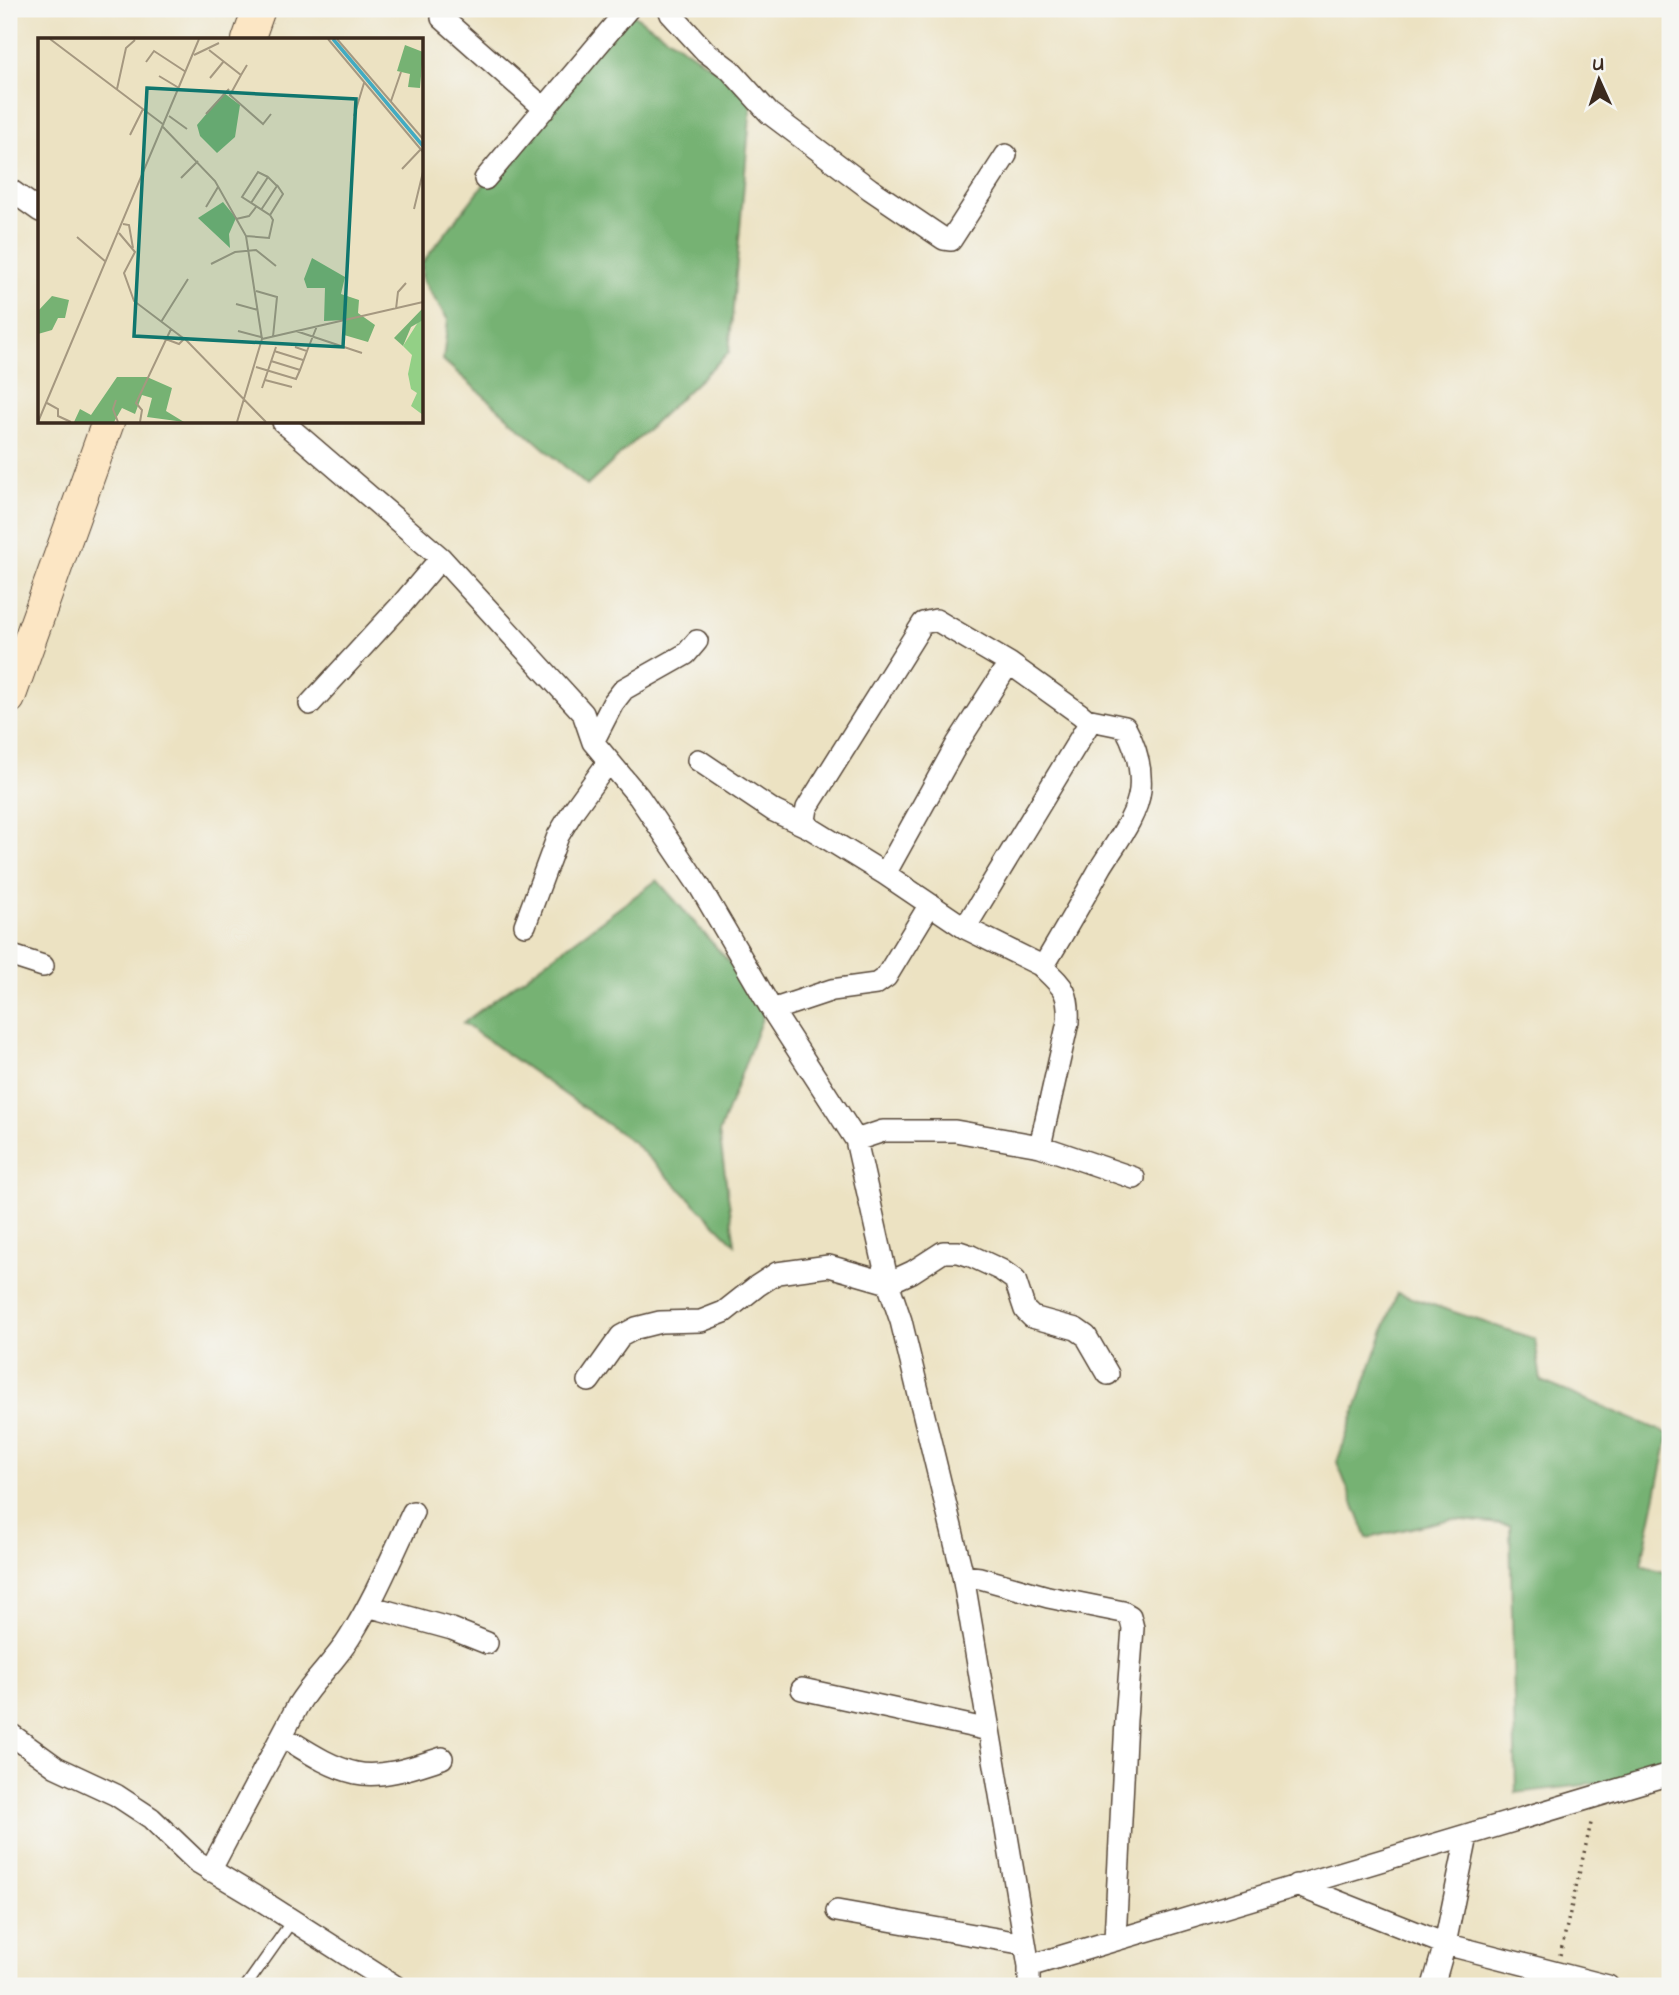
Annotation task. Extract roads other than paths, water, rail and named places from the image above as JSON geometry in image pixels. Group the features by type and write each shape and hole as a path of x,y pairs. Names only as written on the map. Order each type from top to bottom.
{"main road":[{"path":"249,38 259,9"},
{"path":"9,698 107,424"}],"street":[{"path":"485,180 628,9"},
{"path":"669,9 705,51 730,70 769,113 870,190 944,239 951,240 957,232 1006,155"},
{"path":"442,18 545,108"},
{"path":"9,189 38,210"},
{"path":"285,424 441,558 583,713 593,742 639,797 700,887 772,1010 856,1140 888,1283 901,1321 963,1576 1029,1976 1115,1940 1670,1774"},
{"path":"310,704 441,558"},
{"path":"810,828 805,820 807,808 923,623 936,620 1009,663 1086,719 1125,727 1132,740 1139,766 1140,789 1135,808 1046,962 1040,965"},
{"path":"593,742 613,703 624,689 686,654 697,641"},
{"path":"885,874 957,744 1009,663"},
{"path":"965,928 1087,727 1086,719"},
{"path":"698,760 774,811 810,828 885,874 965,928 1040,965 1064,987 1069,1002 1068,1022 1040,1146"},
{"path":"525,925 558,836 609,761"},
{"path":"772,1010 832,990 876,985 886,977 929,906"},
{"path":"9,955 43,966"},
{"path":"856,1140 883,1131 955,1131 1040,1146 1134,1178"},
{"path":"589,1381 621,1336 636,1328 660,1322 701,1321 724,1312 777,1273 829,1266 888,1283 912,1272 943,1252 959,1252 971,1256 1015,1280 1025,1310 1032,1317 1076,1329 1086,1336 1108,1374"},
{"path":"210,1871 309,1687 334,1661 368,1606 413,1512"},
{"path":"963,1576 1123,1612 1130,1616 1133,1628 1125,1720 1115,1940"},
{"path":"368,1606 452,1629 487,1643"},
{"path":"802,1689 989,1730"},
{"path":"9,1733 56,1767 116,1795 151,1818 181,1849 210,1871 396,1986"},
{"path":"282,1735 329,1764 358,1774 405,1769 442,1758"},
{"path":"1433,1986 1445,1944 1466,1836"},
{"path":"1296,1885 1445,1944 1608,1986"},
{"path":"836,1911 1025,1944"}],"lane":[{"path":"246,1986 292,1921"}]}
